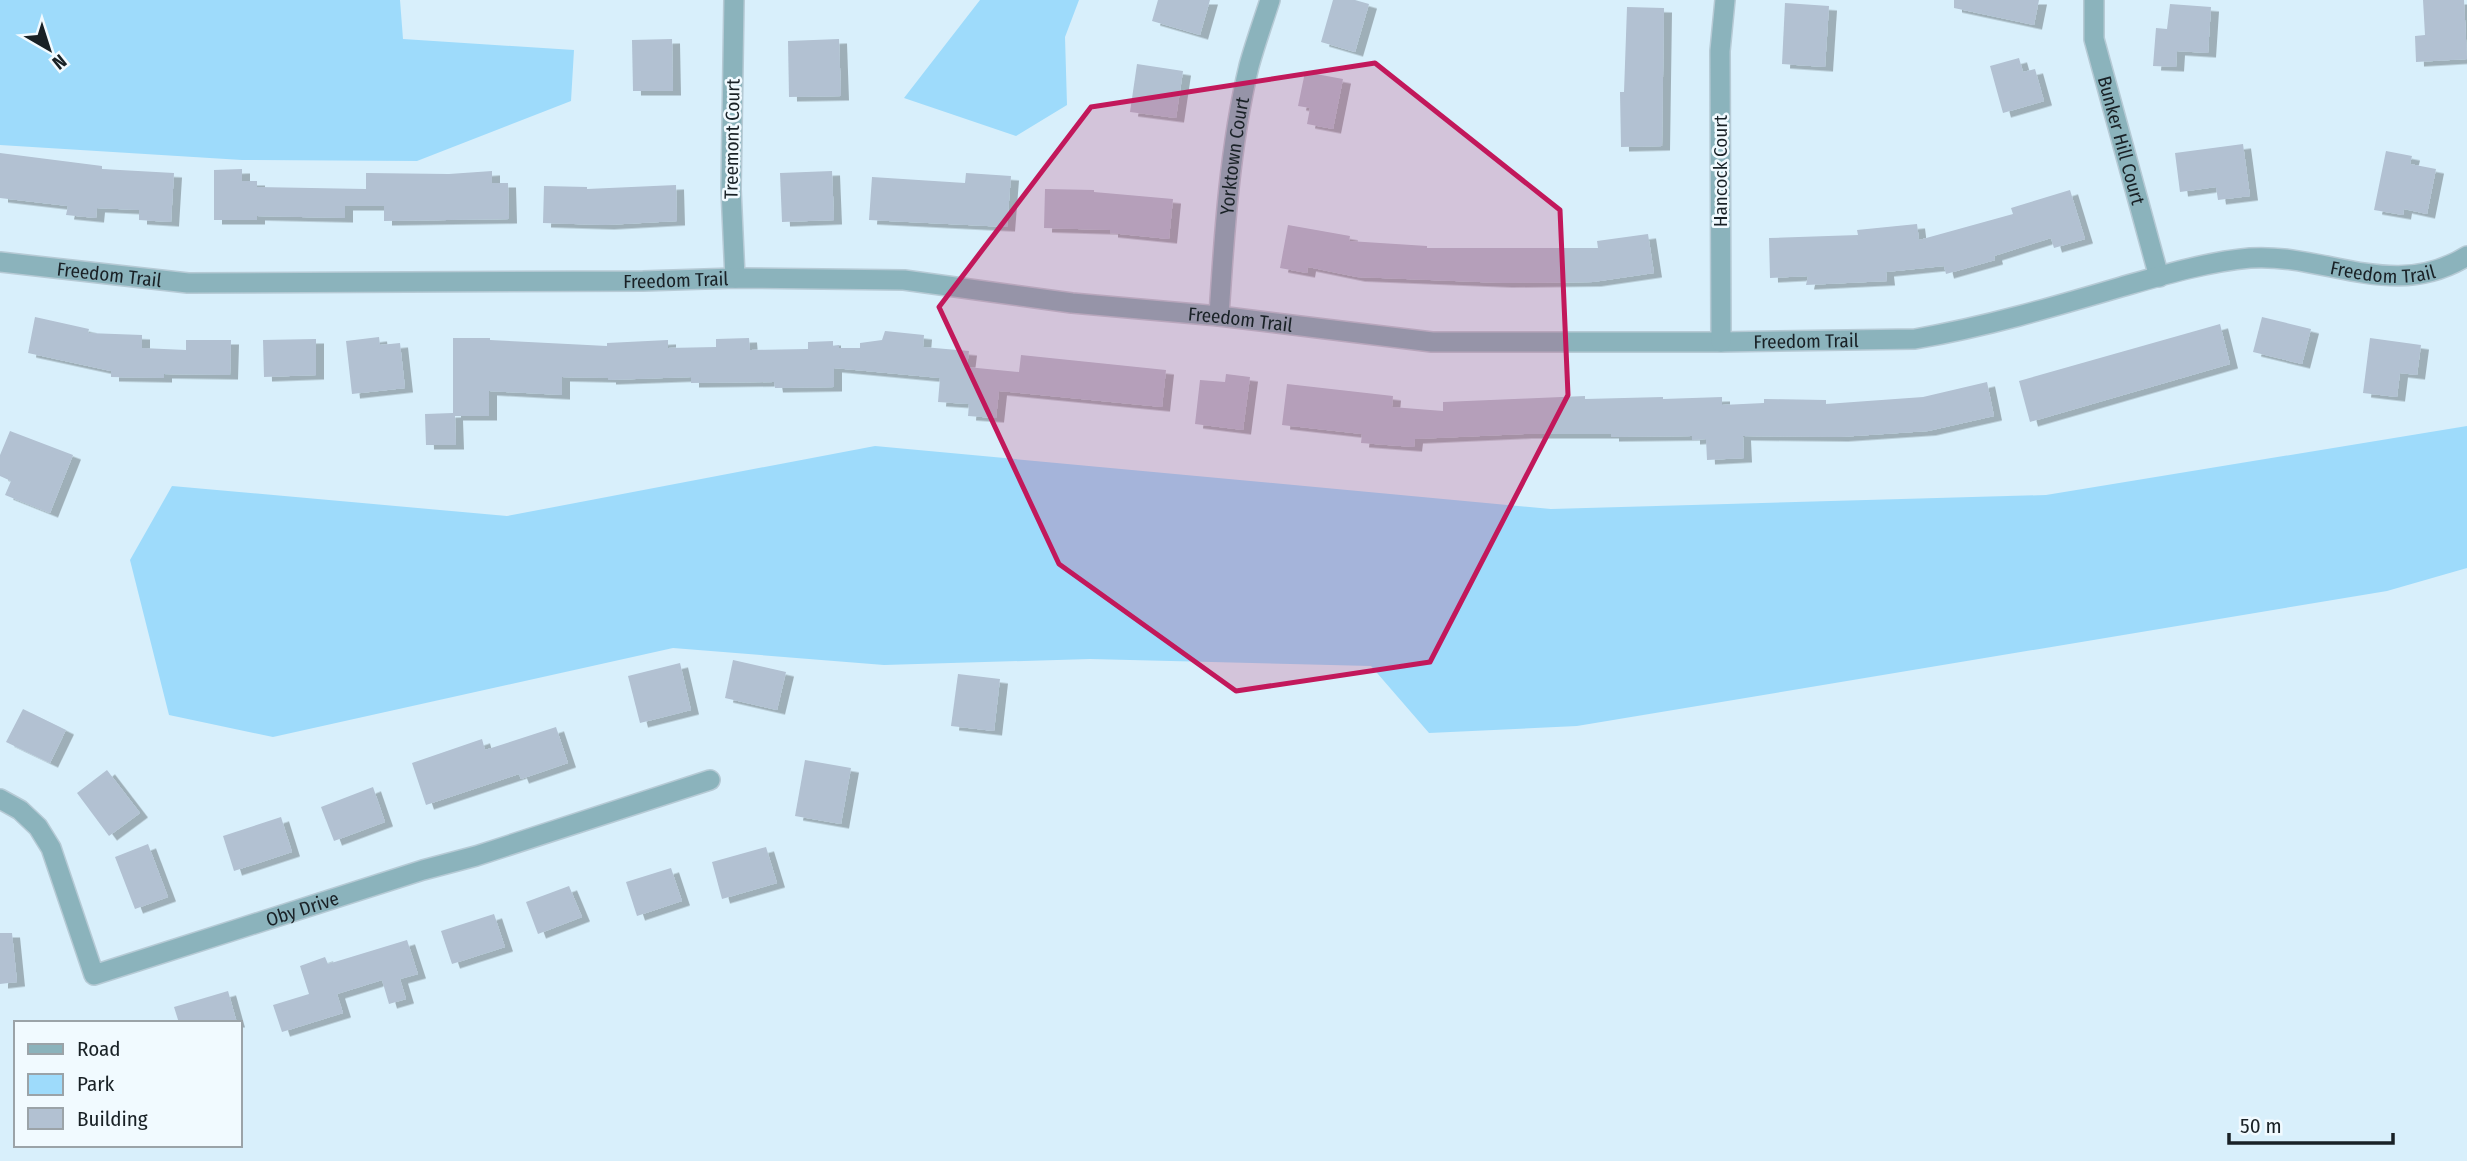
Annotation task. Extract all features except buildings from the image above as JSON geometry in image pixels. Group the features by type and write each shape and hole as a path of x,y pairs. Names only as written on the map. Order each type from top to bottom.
{"street":[{"name":"Treemont Court","path":"734,0 731,189 735,278"},
{"name":"Yorktown Court","path":"1219,316 1223,248 1240,112 1250,65 1270,0"},
{"name":"Hancock Court","path":"1721,342 1720,51 1725,0"},
{"name":"Bunker Hill Court","path":"2094,0 2094,39 2159,277"},
{"name":"Freedom Trail","path":"0,262 188,283 643,281 735,278 904,280 1072,303 1219,316 1433,342 1721,342 1916,339 1962,331 2206,264 2252,258 2292,260 2367,274 2403,277 2434,272 2467,256"},
{"name":"Oby Drive","path":"0,799 20,810 38,827 51,848 94,975 710,780"}],"highlighted area":[{"path":"1375,63 1560,210 1568,395 1430,662 1236,691 1059,564 939,307 1091,107"}],"green space":[{"path":"0,0 400,0 403,39 574,50 571,101 417,161 242,160 0,145"},
{"path":"980,0 1079,0 1065,37 1067,105 1016,136 904,98"},
{"path":"2467,426 2467,568 2387,591 1577,726 1429,733 1371,666 1090,659 884,665 673,648 273,737 169,715 130,560 172,486 507,516 875,446 1551,509 2046,495"}]}
